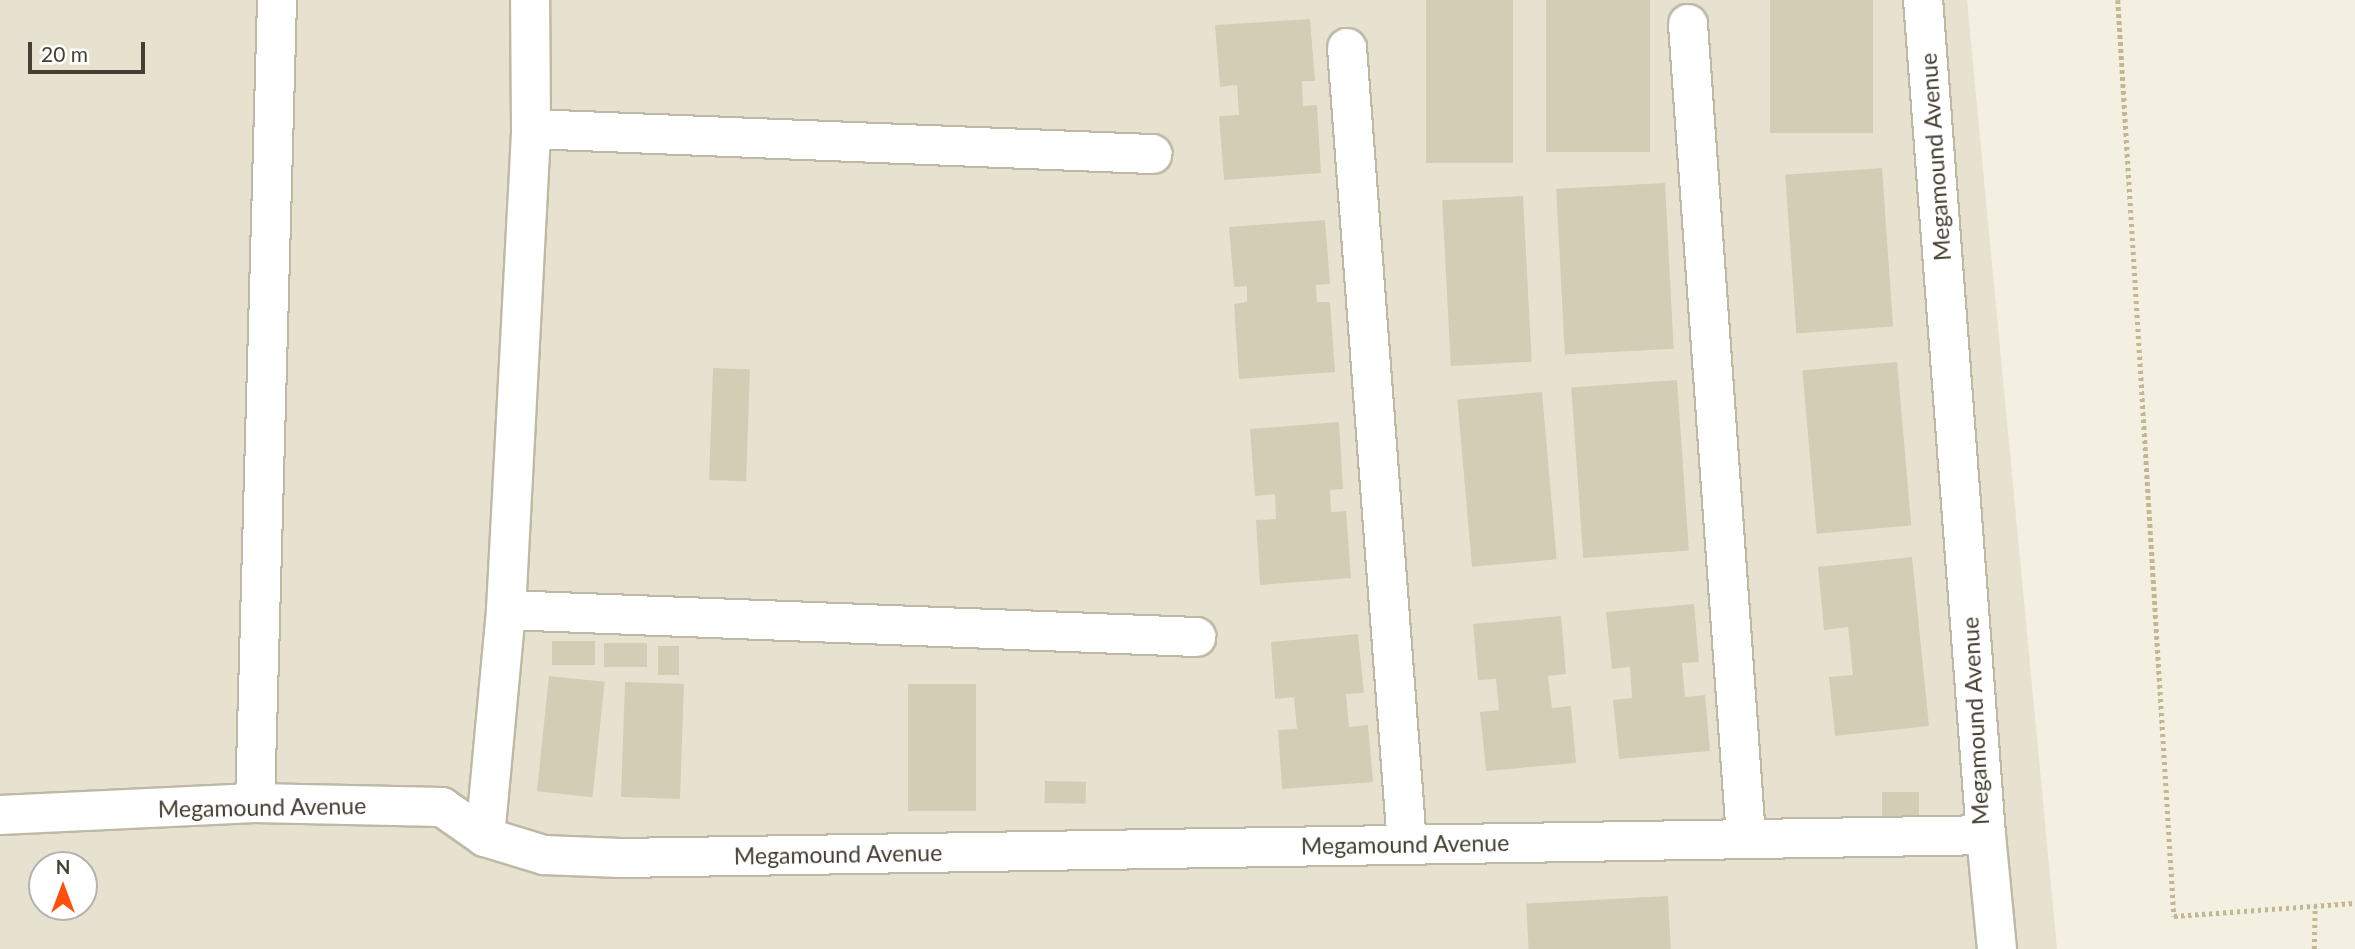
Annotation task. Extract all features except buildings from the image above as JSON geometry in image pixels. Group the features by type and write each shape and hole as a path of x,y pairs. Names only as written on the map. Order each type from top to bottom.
{"street":[{"path":"255,803 277,0"},
{"path":"485,837 506,610 531,130 530,0"},
{"name":"Megamound Avenue","path":"0,815 255,803 442,807 485,837 544,855 620,858 1986,835 1923,0"},
{"path":"1688,24 1746,838"},
{"path":"1347,48 1407,844"},
{"path":"531,130 1152,154"},
{"path":"506,610 1196,638"},
{"path":"1986,835 1997,949"}],"path":[{"path":"2118,0 2174,916 2355,903"},
{"path":"2314,949 2315,906"}],"shaded area":[{"path":"0,0 1967,0 2057,949 0,949"}]}
